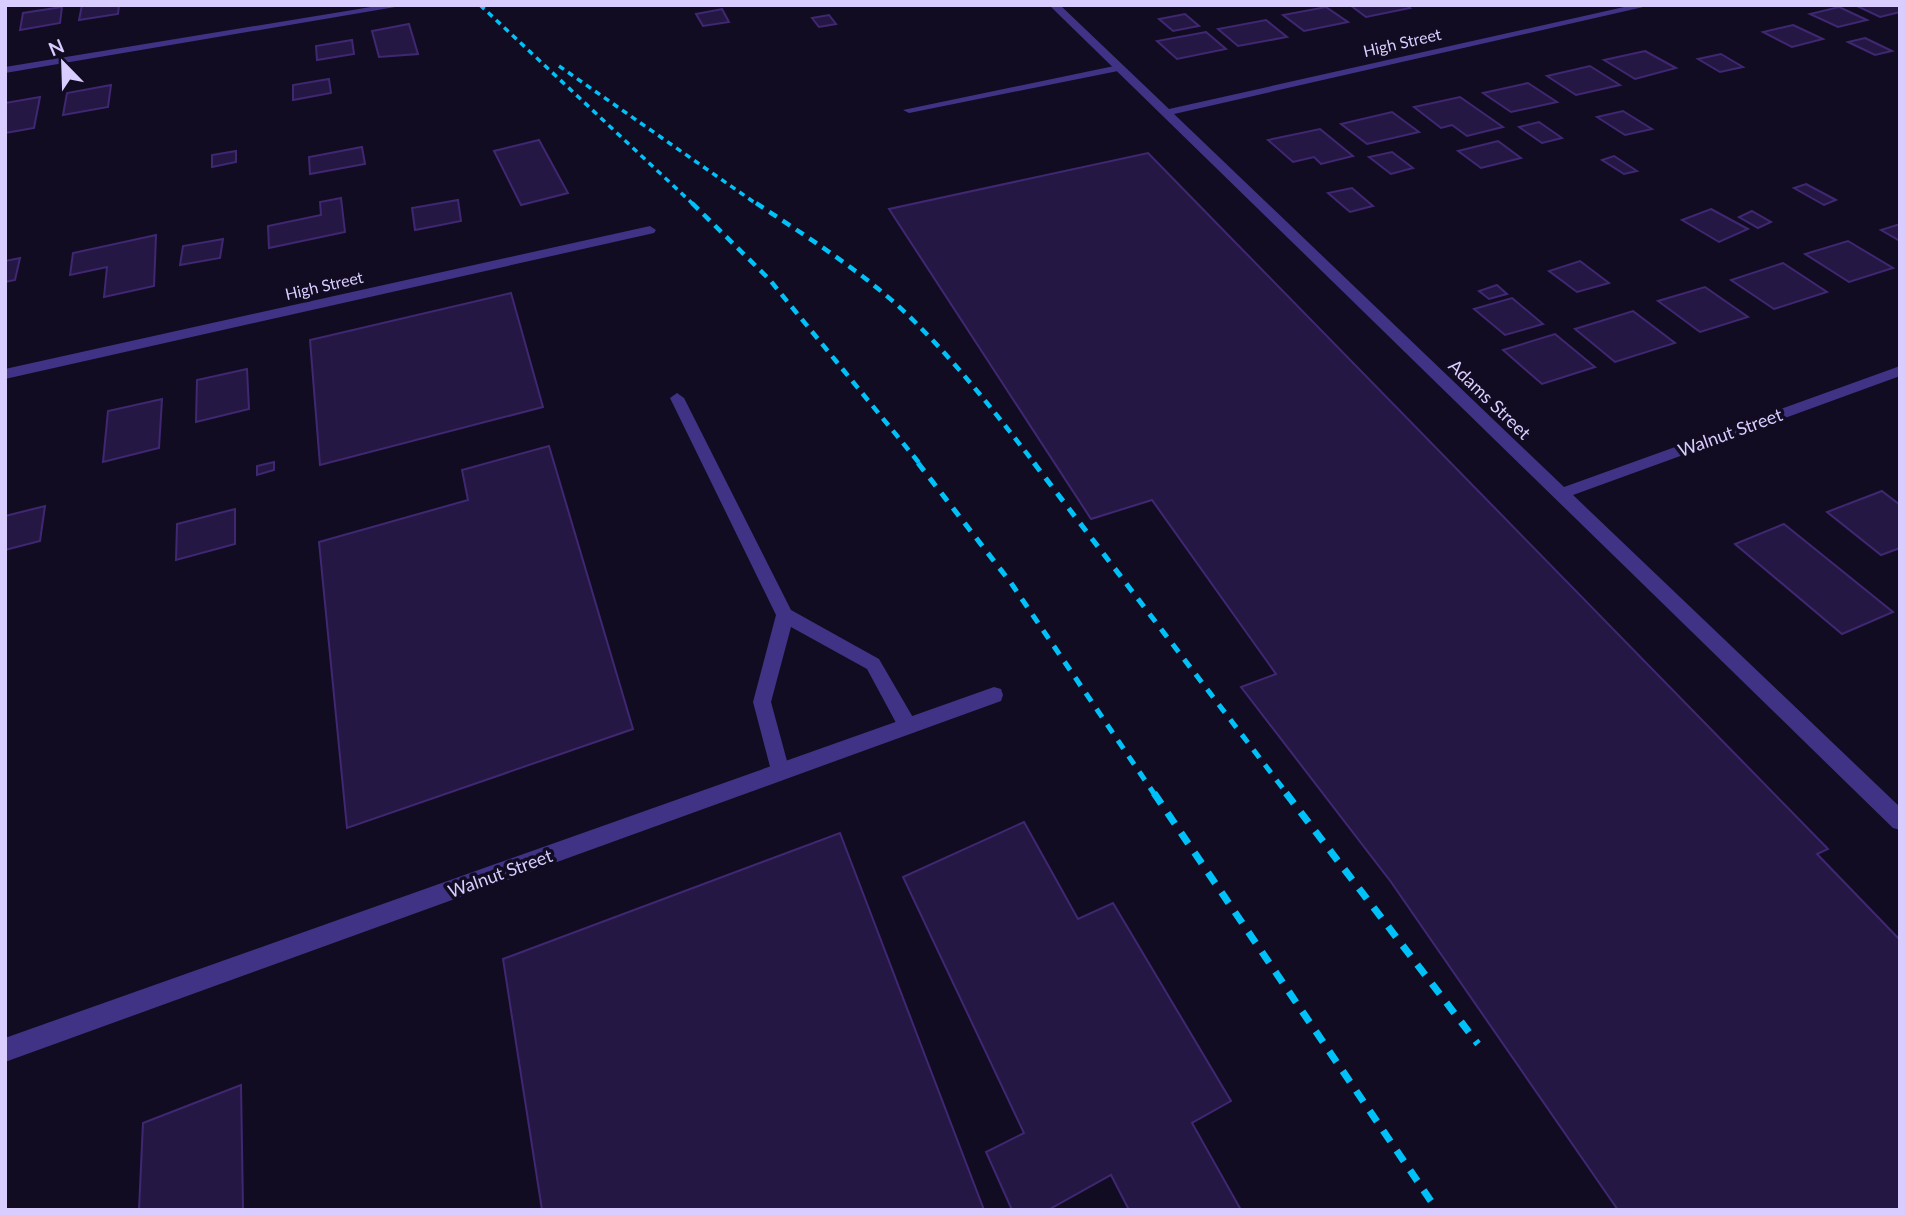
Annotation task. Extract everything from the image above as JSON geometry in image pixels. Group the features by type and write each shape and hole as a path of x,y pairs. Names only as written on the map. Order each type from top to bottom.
{"street":[{"path":"5,70 402,5"},
{"name":"Adams Street","path":"1054,5 1900,821"},
{"name":"High Street","path":"1166,113 1647,5"},
{"path":"909,110 1119,68"},
{"name":"High Street","path":"5,374 650,230"},
{"name":"Walnut Street","path":"1560,494 1900,371"},
{"path":"677,398 785,615 873,664 908,726"},
{"path":"780,772 762,702 785,615"},
{"name":"Walnut Street","path":"5,1050 995,695"}],"building":[{"path":"82,5 119,5 118,14 79,20"},
{"path":"1350,5 1406,5 1410,8 1366,17"},
{"path":"1855,5 1899,5 1900,12 1880,17"},
{"path":"62,7 60,23 20,30 23,13"},
{"path":"1326,7 1348,22 1304,31 1283,15"},
{"path":"1839,7 1867,20 1838,27 1810,14"},
{"path":"722,9 729,22 703,26 696,14"},
{"path":"1185,14 1199,26 1173,31 1159,19"},
{"path":"829,15 836,24 819,27 812,18"},
{"path":"1266,20 1287,37 1238,46 1218,29"},
{"path":"409,24 418,54 379,57 372,31"},
{"path":"1793,25 1823,39 1792,47 1763,32"},
{"path":"1206,32 1226,49 1177,59 1157,41"},
{"path":"1865,38 1892,51 1875,55 1848,42"},
{"path":"352,40 354,54 317,60 316,46"},
{"path":"1645,51 1676,68 1635,79 1604,60"},
{"path":"1721,54 1743,67 1720,72 1698,59"},
{"path":"1590,66 1620,85 1576,95 1547,76"},
{"path":"329,79 331,93 293,100 293,85"},
{"path":"1528,83 1557,102 1511,112 1483,93"},
{"path":"111,85 108,107 63,115 67,93"},
{"path":"40,97 34,128 5,133 5,103"},
{"path":"1460,97 1503,127 1467,136 1452,125 1441,128 1414,107"},
{"path":"1623,111 1652,129 1625,135 1597,117"},
{"path":"1392,112 1419,132 1367,144 1341,124"},
{"path":"1539,122 1562,138 1542,143 1519,127"},
{"path":"1320,129 1353,156 1321,164 1314,157 1293,162 1268,140"},
{"path":"539,140 568,193 521,205 494,151"},
{"path":"1498,141 1521,158 1481,168 1458,151"},
{"path":"362,147 365,164 310,174 309,157"},
{"path":"236,151 236,162 212,167 212,155"},
{"path":"1392,152 1413,168 1391,174 1369,157"},
{"path":"1148,153 1828,849 1817,854 1900,940 1900,1210 1618,1210 1391,882 1241,687 1276,674 1152,500 1091,519 889,209"},
{"path":"1614,156 1637,171 1624,174 1602,160"},
{"path":"1806,184 1836,200 1824,205 1794,188"},
{"path":"1352,188 1373,206 1350,212 1328,193"},
{"path":"341,198 345,232 269,248 268,226 321,215 320,202"},
{"path":"458,200 461,221 415,230 412,208"},
{"path":"1711,209 1748,229 1719,242 1682,220"},
{"path":"1752,211 1771,222 1758,228 1739,217"},
{"path":"1900,224 1900,241 1881,230"},
{"path":"156,235 154,286 104,297 107,267 70,275 73,253"},
{"path":"223,239 220,258 180,265 183,246"},
{"path":"1848,241 1893,268 1849,282 1805,254"},
{"path":"20,258 15,280 5,282 5,261"},
{"path":"1580,261 1609,283 1577,292 1549,271"},
{"path":"1783,263 1827,292 1774,309 1731,280"},
{"path":"1497,285 1507,294 1489,299 1479,291"},
{"path":"1705,287 1748,317 1700,332 1658,301"},
{"path":"511,293 543,407 320,465 310,340"},
{"path":"1512,298 1543,324 1505,335 1474,309"},
{"path":"1633,311 1675,343 1615,362 1575,329"},
{"path":"1555,334 1595,367 1542,384 1503,350"},
{"path":"247,369 249,409 196,422 197,380"},
{"path":"162,399 159,448 103,462 108,411"},
{"path":"549,446 633,729 347,828 319,542 468,500 462,470"},
{"path":"274,462 274,470 257,475 257,466"},
{"path":"1882,491 1900,505 1900,548 1881,555 1827,512"},
{"path":"45,506 40,541 5,550 5,516"},
{"path":"235,509 235,544 176,560 177,524"},
{"path":"1784,524 1893,612 1842,634 1735,544"},
{"path":"1024,822 1078,919 1113,903 1231,1101 1192,1123 1241,1210 1129,1210 1111,1175 1048,1210 1012,1210 986,1152 1024,1133 903,877"},
{"path":"840,833 984,1210 542,1210 503,959"},
{"path":"241,1085 243,1210 139,1210 143,1123"}],"railway":[{"path":"480,5 694,205"},
{"path":"559,66 758,205"},
{"path":"692,203 769,279 920,464"},
{"path":"756,203 838,258 896,304 962,373 1035,464"},
{"path":"918,463 1011,583 1155,795"},
{"path":"1034,463 1288,795"},
{"path":"1154,793 1437,1210"},
{"path":"1286,793 1478,1044"}]}
